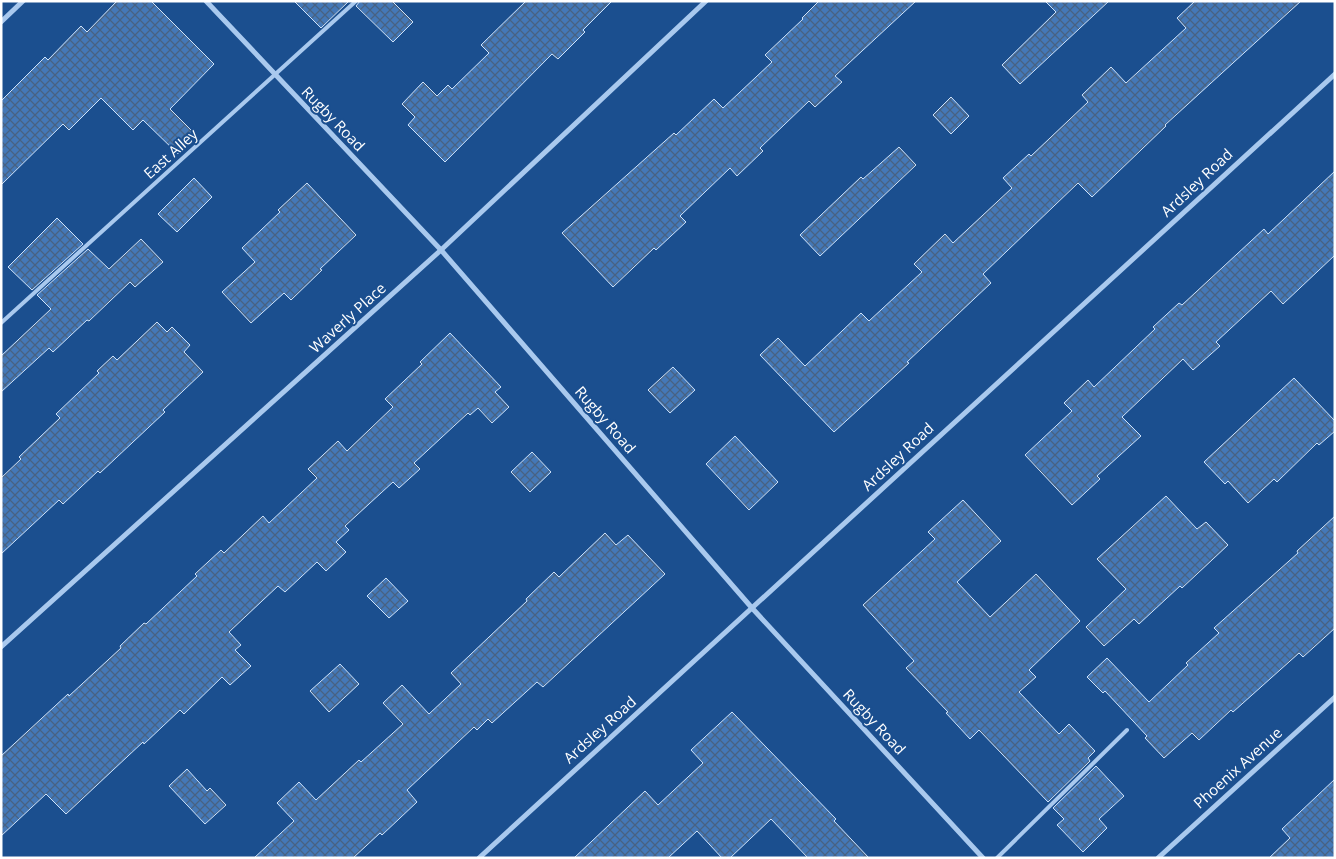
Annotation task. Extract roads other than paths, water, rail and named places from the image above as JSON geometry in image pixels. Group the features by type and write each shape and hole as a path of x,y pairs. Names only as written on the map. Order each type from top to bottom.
{"street":[{"path":"1,22 23,1"},
{"name":"Rugby Road","path":"206,1 441,250 752,608 983,858"},
{"name":"Waverly Place","path":"1,648 441,250 706,1"},
{"name":"Ardsley Road","path":"479,858 1335,74"},
{"name":"Phoenix Avenue","path":"1158,858 1335,697"}],"lane":[{"name":"East Alley","path":"1,323 356,1"},
{"path":"998,858 1127,730"}]}
